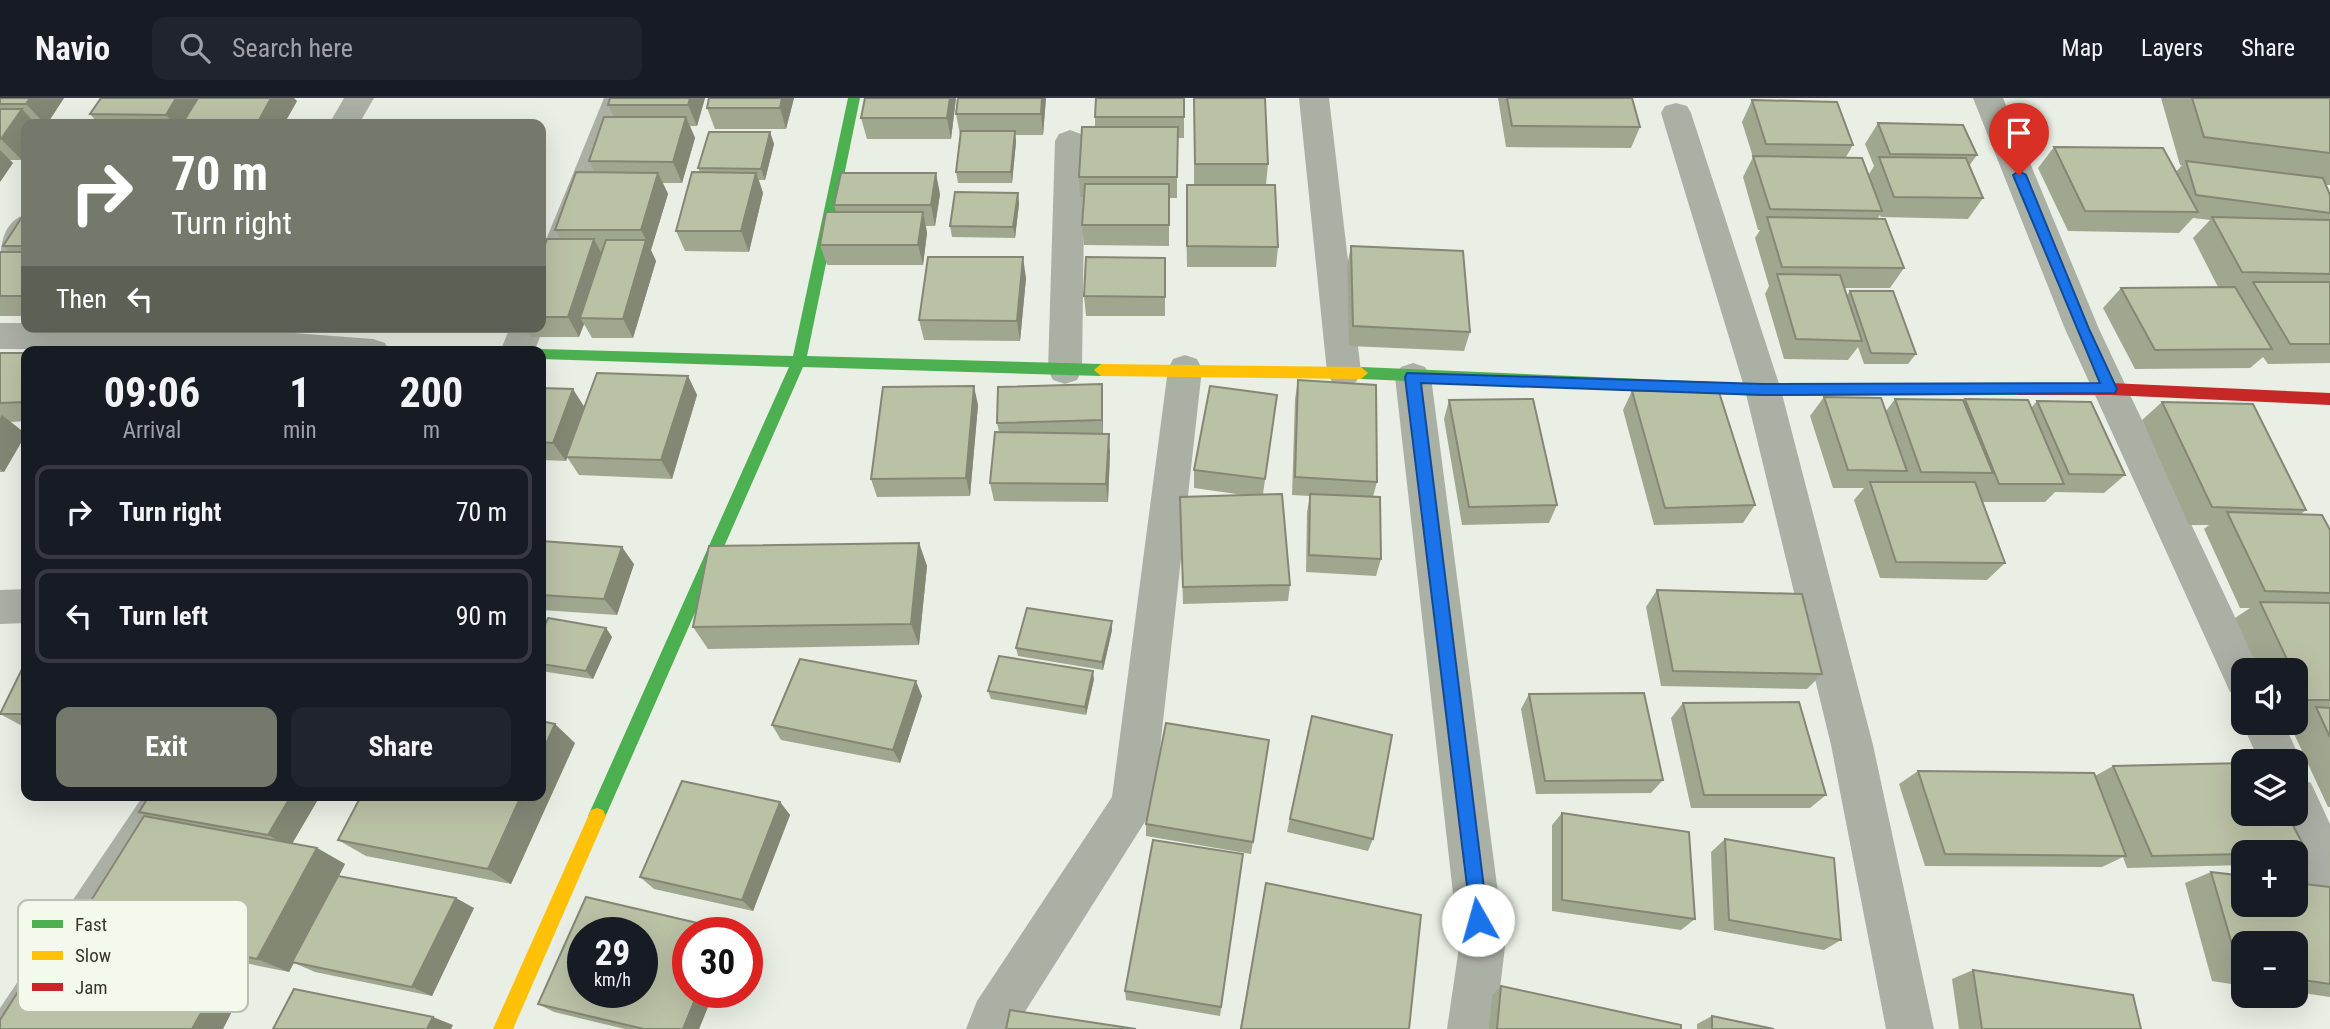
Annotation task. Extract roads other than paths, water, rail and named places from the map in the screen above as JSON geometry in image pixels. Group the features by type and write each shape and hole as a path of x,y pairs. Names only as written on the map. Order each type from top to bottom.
{"street":[{"path":"347,119 359,98"},
{"path":"546,280 619,98"},
{"path":"503,1029 799,360 854,98"},
{"path":"1314,98 1344,372"},
{"path":"1988,98 2082,329 2234,658"},
{"path":"1676,113 1763,390 1852,746 1910,1029"},
{"path":"1065,370 1070,141"},
{"path":"0,263 21,233"},
{"path":"0,336 229,334 325,346"},
{"path":"546,354 1065,370 1344,372 1763,390 2110,389 2330,399"},
{"path":"990,1029 994,1018 1133,803 1185,369"},
{"path":"1413,377 1482,947 1471,1029"},
{"path":"0,607 21,606"},
{"path":"99,900 165,801"},
{"path":"2308,824 2330,886"},
{"path":"14,1029 25,1012"}]}
